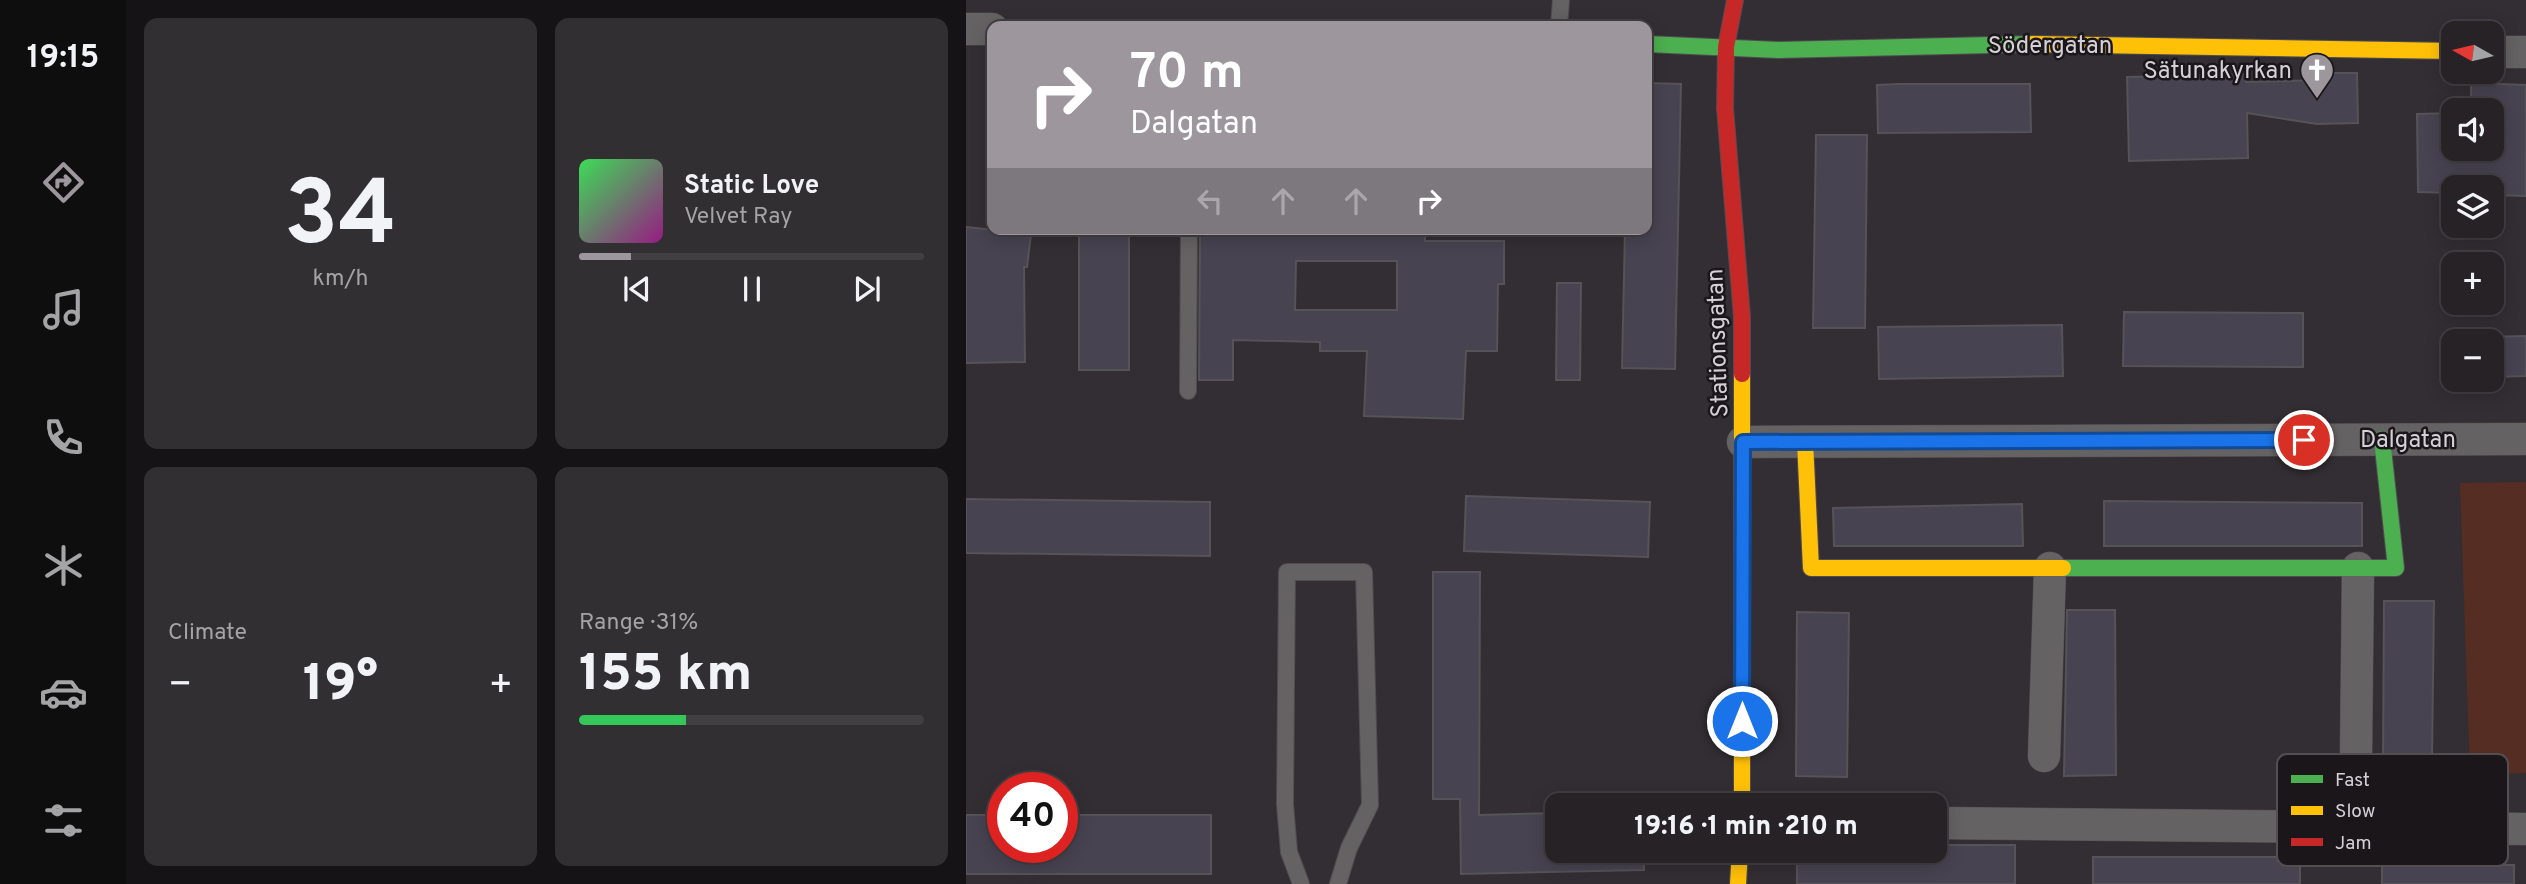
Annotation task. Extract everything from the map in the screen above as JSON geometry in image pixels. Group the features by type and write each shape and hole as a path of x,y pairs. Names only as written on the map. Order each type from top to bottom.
{"street":[{"name":"Stationsgatan","path":"1735,0 1726,47 1725,107 1742,317 1742,793"},
{"name":"Stationsgatan","path":"1714,12 1726,47"},
{"path":"966,29 987,29"},
{"name":"Södergatan","path":"1652,44 1778,50 2003,44 2441,51"},
{"path":"2504,52 2526,52"},
{"path":"1805,441 1811,568 2396,568 2382,439"},
{"name":"Dalgatan","path":"1743,442 2526,439"},
{"path":"2044,755 2050,568"},
{"path":"2356,754 2358,568"},
{"path":"1947,823 2277,826"},
{"path":"2508,829 2526,829"},
{"path":"1738,884 1739,863"}],"lane":[{"path":"1559,21 1561,0"},
{"path":"1188,235 1188,391"},
{"path":"1301,884 1289,852 1285,804 1287,572 1364,572 1370,805 1349,848 1338,884"}],"shaded area":[{"path":"2526,482 2526,773 2508,774 2508,754 2469,754 2460,483"}],"building":[{"path":"2325,73 2357,73 2358,123 2317,124 2247,113 2248,158 2129,161 2127,77 2246,74 2246,82 2324,80"},
{"path":"1652,83 1681,84 1675,369 1622,368 1625,235 1652,235"},
{"path":"2030,84 2031,132 1878,133 1877,85"},
{"path":"2471,84 2526,85 2526,196 2504,195 2504,175 2441,175 2441,193 2418,192 2417,114 2441,113 2441,161 2504,161 2504,98 2471,98"},
{"path":"1816,135 1867,135 1865,328 1813,328"},
{"path":"966,227 987,229 987,235 1031,235 1027,267 1024,267 1025,362 966,363"},
{"path":"1079,235 1129,235 1129,370 1079,370"},
{"path":"1200,235 1425,235 1425,241 1504,241 1504,284 1498,284 1497,351 1466,351 1463,419 1364,416 1367,351 1320,351 1320,342 1233,340 1233,380 1199,380","holes":["1296,261 1397,261 1397,310 1295,310"]},
{"path":"1557,283 1581,283 1580,380 1556,380"},
{"path":"2124,312 2303,313 2303,367 2123,366"},
{"path":"2062,325 2063,376 1879,379 1878,327"},
{"path":"2526,336 2526,376 2504,377 2504,337"},
{"path":"1466,496 1650,502 1648,557 1464,551"},
{"path":"966,499 1210,502 1210,556 966,553"},
{"path":"2104,501 2362,503 2362,546 2104,546"},
{"path":"2022,504 2023,546 1834,546 1833,508"},
{"path":"1433,572 1480,572 1479,815 1545,813 1545,863 1644,863 1644,870 1461,874 1460,799 1433,799"},
{"path":"2384,601 2434,601 2432,754 2383,754"},
{"path":"2067,610 2115,610 2116,775 2064,776"},
{"path":"1797,612 1849,613 1847,777 1796,776"},
{"path":"966,815 987,815 987,863 1078,863 1078,815 1211,815 1211,874 966,874"},
{"path":"1947,845 2015,845 2015,884 1797,884 1797,863 1947,863"},
{"path":"2093,857 2277,857 2277,866 2300,866 2300,884 2093,884"},
{"path":"2514,865 2514,884 2382,884 2382,866"}],"traffic: fast":[{"path":"1652,44 1778,50 2033,44"},
{"path":"2063,568 2396,568 2382,439"}],"traffic: slow":[{"path":"2033,44 2441,51"},
{"path":"1742,374 1742,793"},
{"path":"1805,441 1811,568 2063,568"},
{"path":"1738,884 1739,863"}],"traffic: jam":[{"path":"1735,0 1726,47 1725,108 1742,317 1742,374"}],"place":[{"name":"Sätunakyrkan","path":"2317,100"}],"route":[{"path":"1742,721 1743,442 2304,440"}]}
